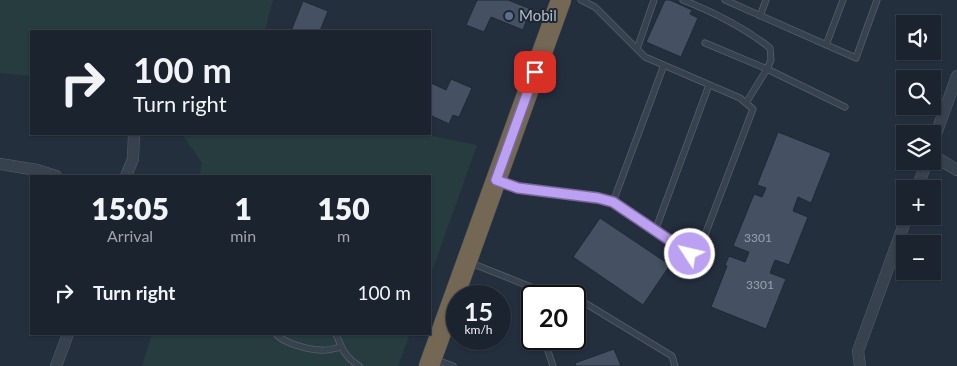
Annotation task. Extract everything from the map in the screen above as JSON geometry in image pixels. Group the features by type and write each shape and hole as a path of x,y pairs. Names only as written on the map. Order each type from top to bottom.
{"highway":[{"path":"430,362 561,0"}],"street":[{"path":"939,125 957,76"},
{"path":"126,175 133,158 134,135"},
{"path":"941,160 957,170"},
{"path":"0,164 37,170 53,175"},
{"path":"860,366 858,351 904,225"},
{"path":"56,366 68,335"}],"lane":[{"path":"496,180 518,188 598,198 613,202 690,254 700,248 753,109 740,98 645,57 595,7 581,0"},
{"path":"637,49 654,0"},
{"path":"683,0 705,9 758,38 770,48 771,60 746,103"},
{"path":"725,0 856,58 877,0"},
{"path":"760,16 766,0"},
{"path":"826,45 843,0"},
{"path":"705,43 767,69 846,107"},
{"path":"613,202 664,65"},
{"path":"655,230 709,85"},
{"path":"467,261 526,285"},
{"path":"586,303 672,356 675,366"},
{"path":"277,335 299,346 321,350 341,347"},
{"path":"336,335 348,359 359,366"},
{"path":"548,350 553,366"},
{"path":"430,362 454,366"}],"green space":[{"path":"0,0 273,0 265,30 30,30 30,76 0,73"},
{"path":"183,135 427,135 477,145 431,274 431,175 199,175 202,163"},
{"path":"152,335 410,335 398,366 142,366"}],"building":[{"path":"477,0 508,0 531,9 523,30 491,17 484,32 466,25"},
{"path":"665,0 670,0 692,10 690,14 698,18 681,57 646,42"},
{"path":"303,1 328,11 320,30 291,30"},
{"path":"451,79 472,88 459,117 453,115 449,124 431,115 431,83 446,90"},
{"path":"778,132 831,153 811,203 798,197 793,211 808,217 789,265 775,260 770,273 786,279 766,329 711,307 729,256 745,262 749,252 733,246 754,194 762,197 766,188 757,185"},
{"path":"600,218 670,265 643,305 573,257"},
{"path":"614,349 621,366 576,366 575,363"}],"place":[{"name":"Mobil","path":"509,16"}],"route":[{"path":"535,72 496,180 518,188 598,198 613,202 690,254"}]}
